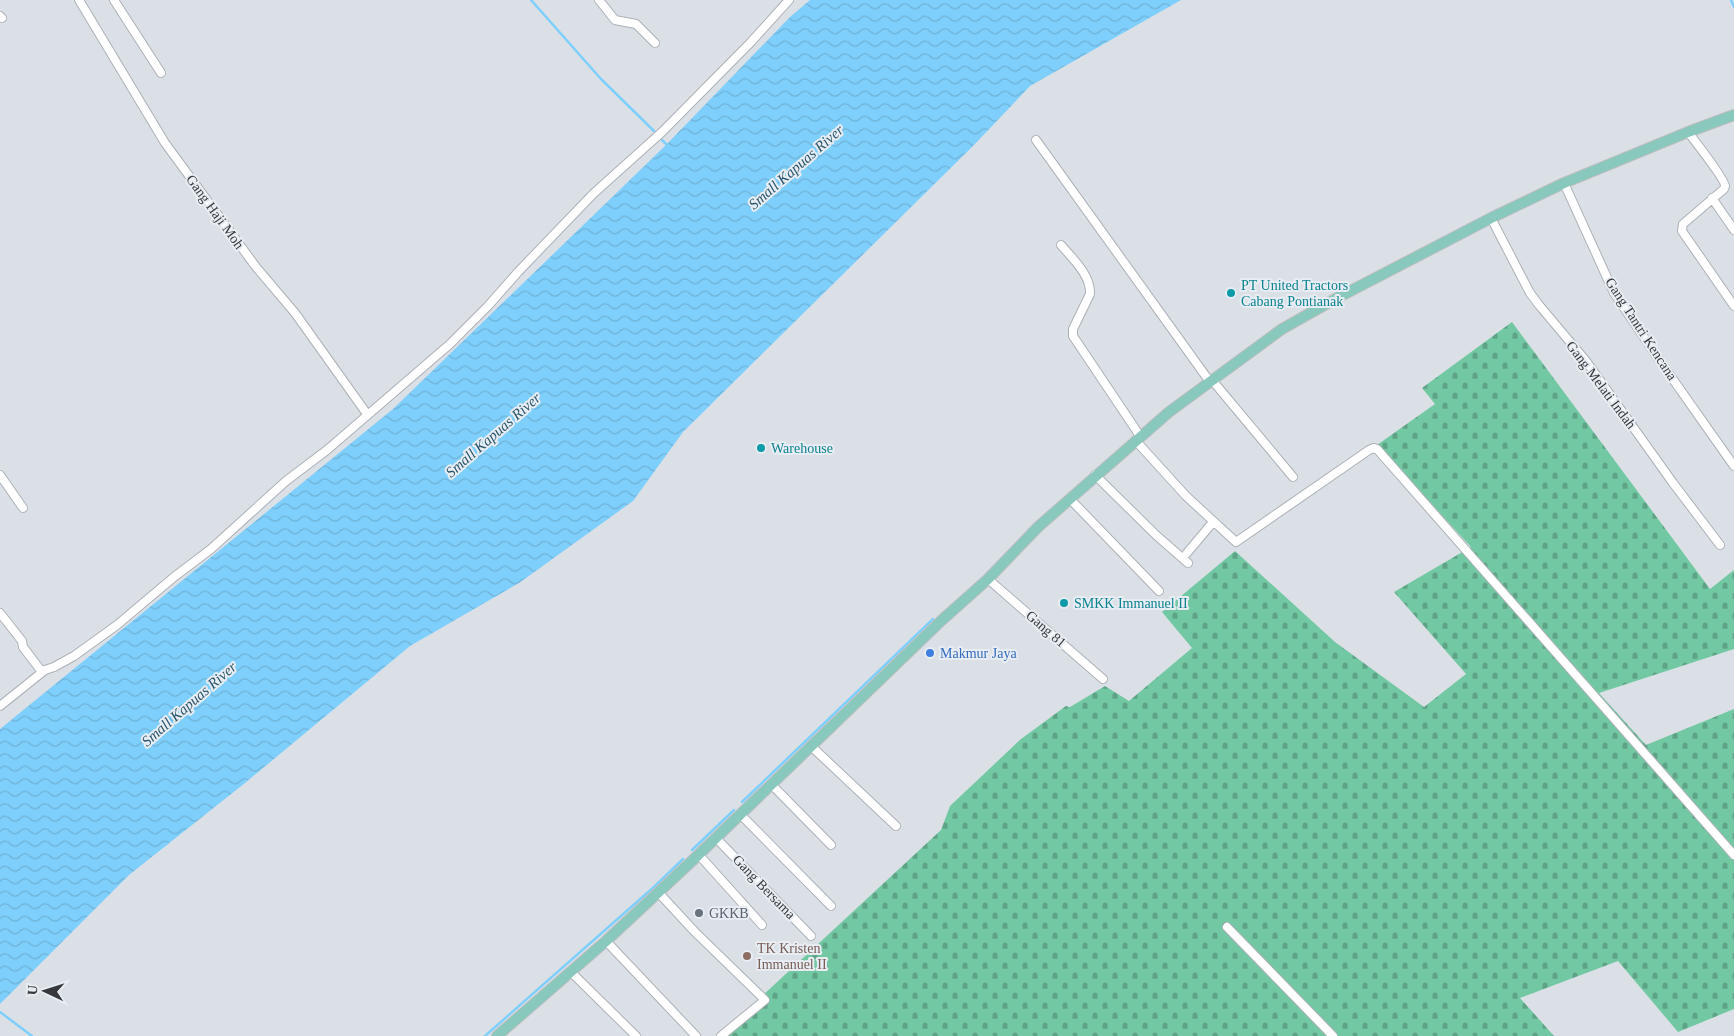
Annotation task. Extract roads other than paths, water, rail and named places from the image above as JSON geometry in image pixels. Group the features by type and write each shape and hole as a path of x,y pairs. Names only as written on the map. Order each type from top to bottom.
{"main road":[{"path":"497,1036 606,941 699,855 942,620 988,579 1038,527 1169,412 1302,316 1491,218 1564,183 1734,114"}],"street":[{"name":"Gang Haji Moh","path":"79,0 161,137 256,267 295,313 367,414"},
{"path":"114,0 161,74"},
{"path":"599,0 615,20 636,24 656,43"},
{"path":"0,706 42,672 74,656 117,625 211,549 286,481 327,450 424,367 468,327 593,194 662,132 751,42 789,0"},
{"path":"1688,132 1725,184 1724,189 1681,228 1734,306"},
{"path":"1036,140 1211,381 1293,477"},
{"name":"Gang Tantri Kencana","path":"1564,183 1614,293 1734,466"},
{"path":"1712,198 1734,230"},
{"name":"Gang Melati Indah","path":"1491,218 1530,293 1586,361 1720,545"},
{"path":"1060,245 1085,276 1090,290 1090,294 1073,329 1073,336 1138,439 1186,496 1213,522 1236,542 1374,448 1734,855"},
{"path":"0,475 23,508"},
{"path":"1095,475 1188,563"},
{"path":"1070,499 1160,591"},
{"path":"1187,553 1213,522"},
{"name":"Gang 81","path":"988,579 1104,679"},
{"path":"0,613 22,641 23,647 42,672"},
{"path":"811,746 896,826"},
{"path":"771,784 831,845"},
{"path":"740,814 831,906"},
{"name":"Gang Bersama","path":"716,838 811,936"},
{"path":"699,855 762,925"},
{"path":"658,892 695,932 765,1000 721,1036"},
{"path":"1227,927 1333,1036"},
{"path":"606,941 696,1036"},
{"path":"571,972 636,1036"}],"water":[{"name":"Small Kapuas River","path":"810,0 1181,0 1030,86 973,146 683,432 633,501 519,583 410,646 245,783 129,875 0,1004 0,729 393,409 666,145 790,17"}],"waterway":[{"path":"531,0 601,79 654,131"},
{"path":"1731,0 1734,7"},
{"path":"662,140 668,146"},
{"path":"742,802 933,619"},
{"path":"692,850 734,810"},
{"path":"485,1036 683,859"},
{"path":"0,1012 32,1036"}],"place":[{"name":"PT United Tractors Cabang Pontianak","path":"1231,293"},
{"name":"Warehouse","path":"761,448"},
{"name":"SMKK Immanuel II","path":"1064,603"},
{"name":"Makmur Jaya","path":"930,653"},
{"name":"GKKB","path":"699,913"},
{"name":"TK Kristen Immanuel II","path":"747,956"}]}
